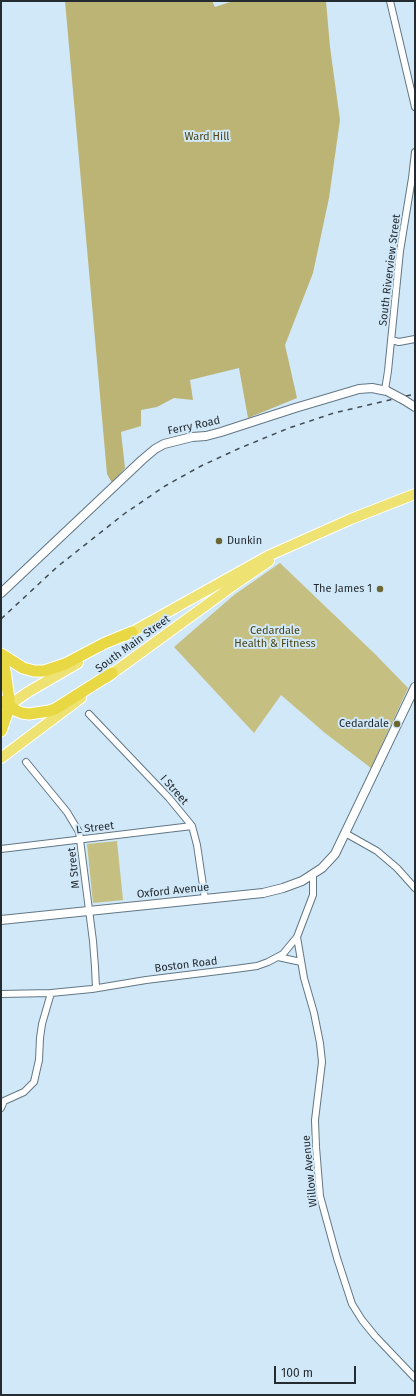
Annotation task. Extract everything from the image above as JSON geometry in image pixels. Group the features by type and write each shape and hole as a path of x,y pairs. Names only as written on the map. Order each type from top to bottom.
{"highway":[{"path":"1,654 23,668 34,671 44,671 65,664 105,643 132,632"},
{"path":"1,654 7,684 4,706 7,717 1,730"},
{"path":"4,706 30,714 49,711 55,709 112,673"}],"main road":[{"name":"South Main Street","path":"4,706 257,561 351,519 415,494"},
{"name":"South Main Street","path":"1,758 84,696 112,673 238,582 277,556 278,552"}],"street":[{"path":"390,1 415,108"},
{"name":"South Riverview Street","path":"386,391 400,251 415,152"},
{"path":"391,340 399,342 415,339"},
{"name":"Ferry Road","path":"1,594 142,460 155,449 164,444 221,432 359,389 372,388 386,391 415,407"},
{"path":"415,687 345,833 376,851 397,868 415,888"},
{"name":"I Street","path":"89,714 169,798 192,826 198,846 205,899"},
{"name":"M Street","path":"26,762 67,812 77,828 81,840 96,988"},
{"name":"L Street","path":"1,849 192,826"},
{"name":"Oxford Avenue","path":"1,920 258,893 283,888 302,881 322,868 335,854 345,833"},
{"name":"Boston Road","path":"1,994 51,993 96,988 257,966 268,962 283,954 297,937 313,895 313,875"},
{"name":"Willow Avenue","path":"297,937 301,962 314,1013 322,1062 315,1120 320,1196 337,1258 352,1304 362,1320 375,1336 415,1378"},
{"path":"278,957 301,962"},
{"path":"1,1108 4,1101 24,1092 34,1082 39,1060 42,1024 51,993"}],"green space":[{"name":"Ward Hill","path":"65,1 212,1 215,7 233,1 326,1 330,47 340,120 329,198 313,273 285,345 297,398 248,418 239,368 190,380 193,400 174,398 157,407 141,410 141,426 121,432 125,468 112,483 107,474"},
{"name":"Cedardale Health & Fitness","path":"280,563 375,654 408,688 371,768 325,733 281,695 254,733 174,647 234,595"},
{"path":"117,841 123,900 93,903 87,844"}],"railway":[{"path":"1,619 57,567 124,514 165,486 201,466 289,428 334,413 415,394"}],"place":[{"name":"Dunkin","path":"219,541"},
{"name":"The James 1","path":"380,589"},
{"name":"Cedardale","path":"397,724"}]}
